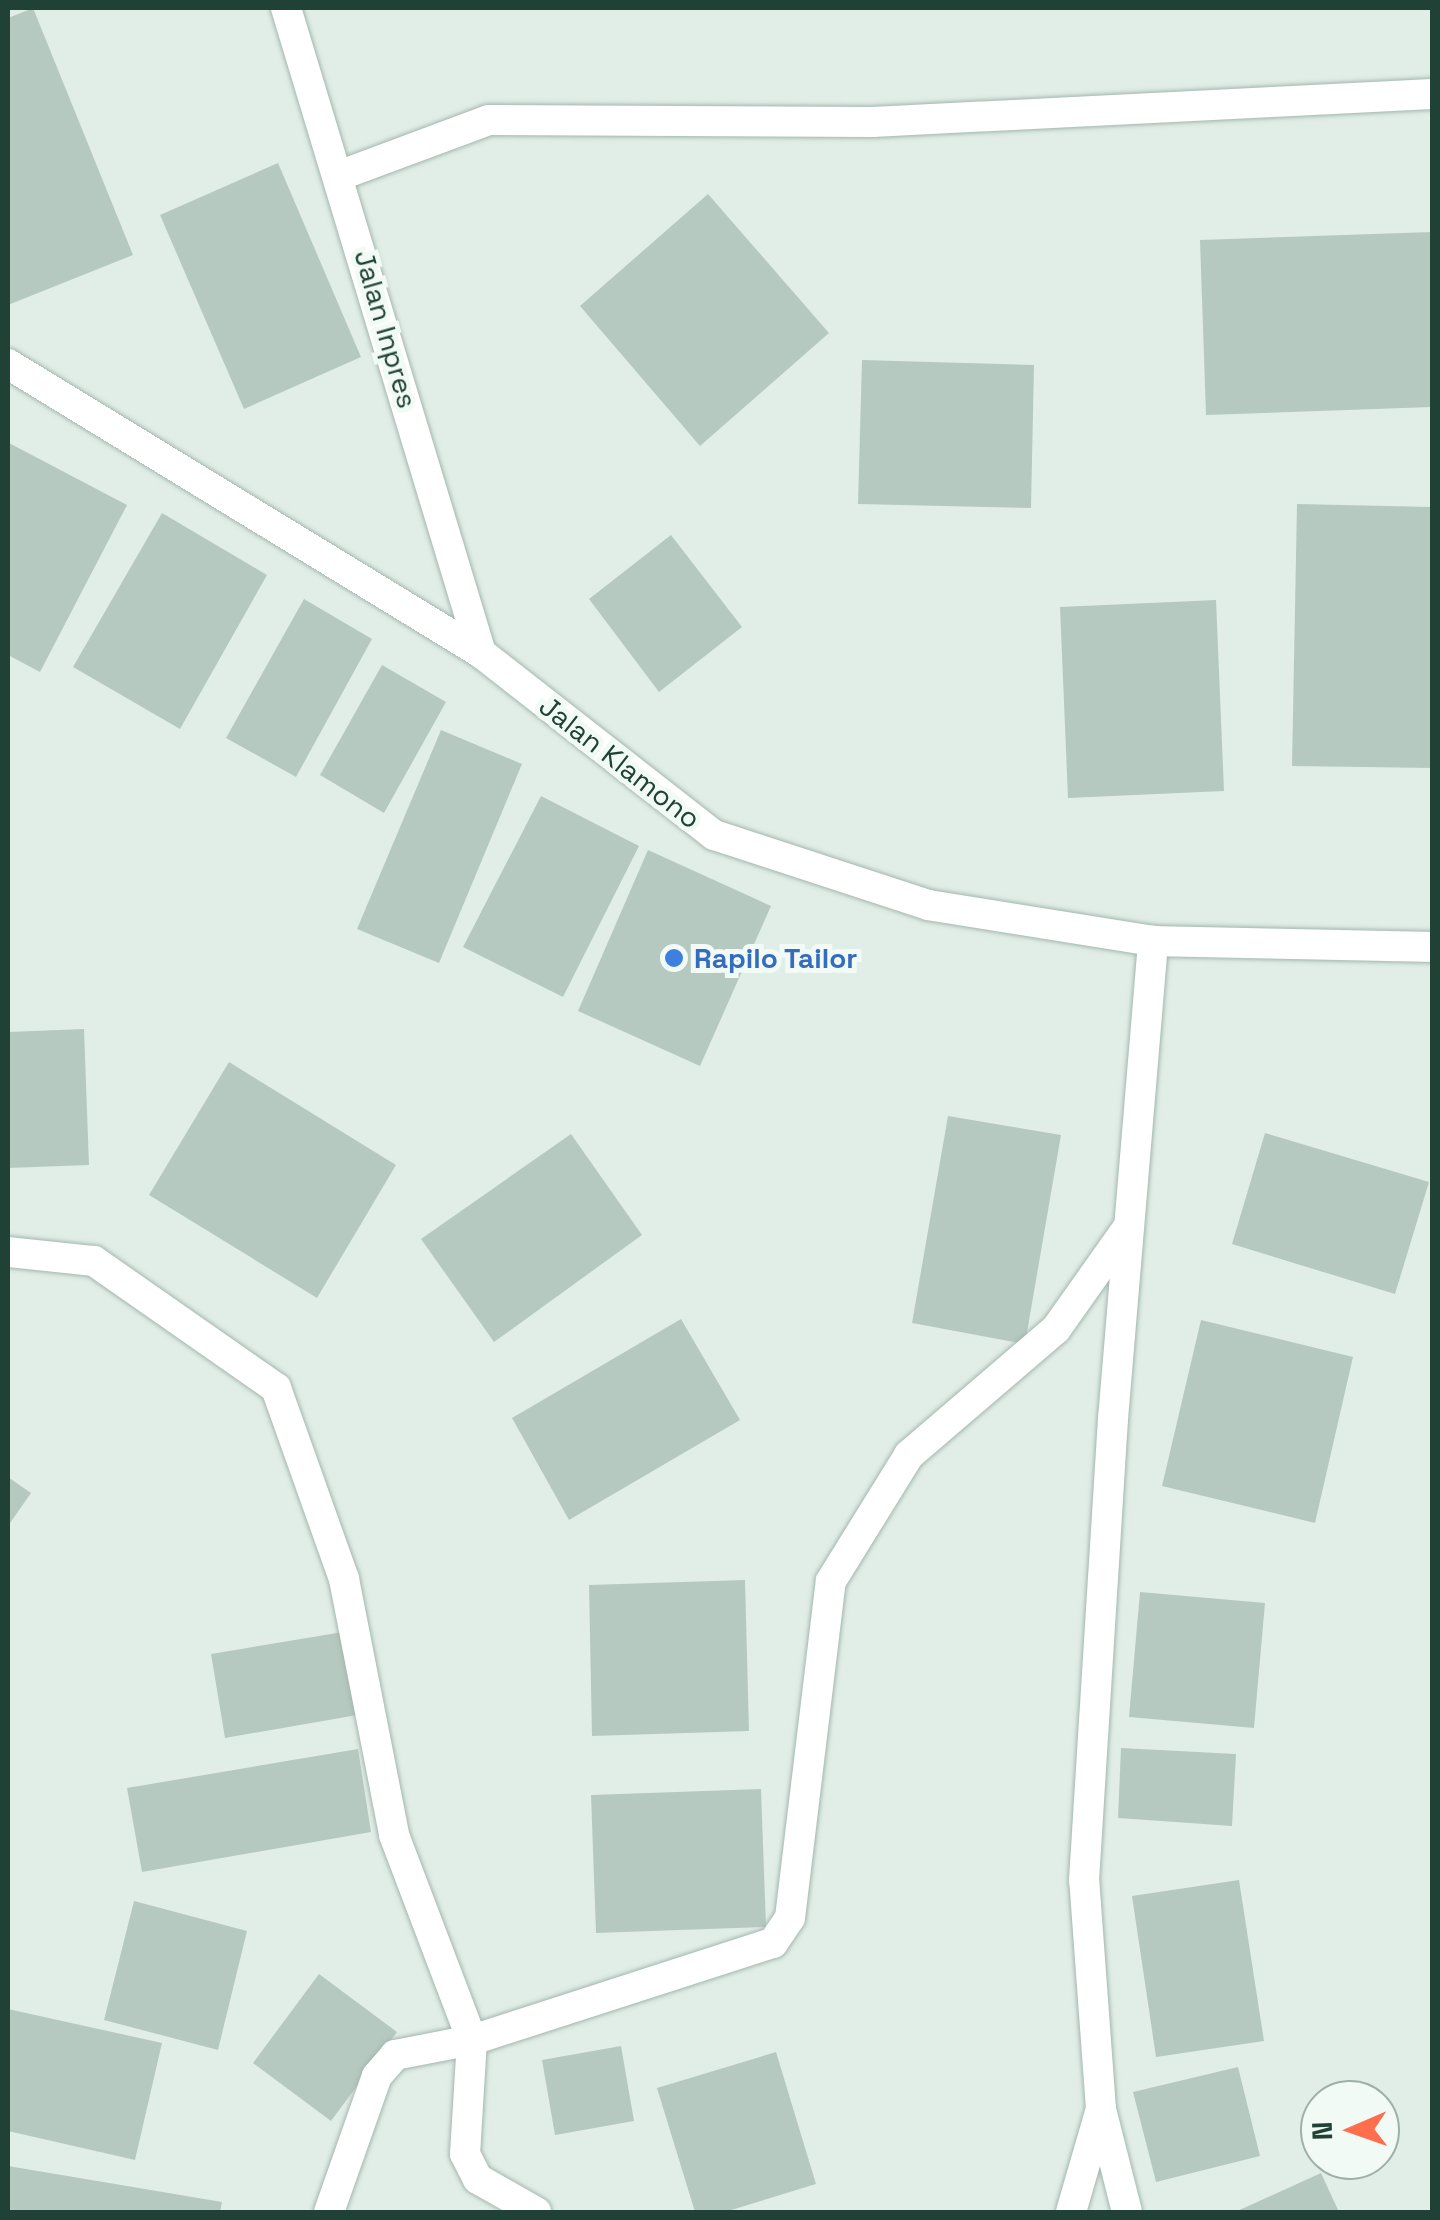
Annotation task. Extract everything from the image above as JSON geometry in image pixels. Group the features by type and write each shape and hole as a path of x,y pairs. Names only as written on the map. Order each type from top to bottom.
{"street":[{"name":"Jalan Inpres","path":"286,8 341,175 481,653"},
{"path":"341,175 489,120 872,122 1432,94"},
{"name":"Jalan Klamono","path":"8,364 481,653 714,834 928,905 1153,941 1432,948"},
{"path":"1127,2212 1101,2108 1084,1880 1129,1226 1153,941"},
{"path":"330,2212 330,2196 377,2076 395,2055 472,2040 773,1943 790,1918 830,1581 909,1456 1056,1328 1129,1226"},
{"path":"8,1252 94,1261 276,1388 344,1579 394,1835 472,2040 465,2154 478,2179 536,2212"},
{"path":"1071,2212 1101,2108"}],"building":[{"path":"33,8 133,255 8,305 8,18"},
{"path":"278,163 361,357 244,409 160,215"},
{"path":"708,194 829,333 700,446 580,306"},
{"path":"1432,232 1432,407 1206,415 1200,240"},
{"path":"862,360 1034,365 1031,508 858,504"},
{"path":"9,443 127,505 40,672 8,655"},
{"path":"1297,504 1432,507 1432,768 1292,766"},
{"path":"162,513 267,575 180,729 73,667"},
{"path":"671,535 742,627 659,692 589,599"},
{"path":"304,599 372,639 296,777 226,738"},
{"path":"1216,600 1224,791 1068,798 1060,607"},
{"path":"382,665 446,702 384,813 320,775"},
{"path":"441,730 522,764 439,963 357,929"},
{"path":"541,796 639,846 563,997 463,947"},
{"name":"Rapilo Tailor","path":"648,850 771,906 700,1066 578,1011"},
{"path":"84,1029 89,1165 8,1168 8,1032"},
{"path":"229,1062 396,1165 317,1298 149,1195"},
{"path":"948,1116 1061,1135 1025,1344 912,1323"},
{"path":"1265,1133 1429,1182 1395,1294 1232,1244"},
{"path":"571,1134 642,1235 494,1342 421,1239"},
{"path":"681,1319 740,1420 569,1520 512,1418"},
{"path":"1201,1320 1353,1357 1315,1523 1162,1486"},
{"path":"8,1477 31,1493 8,1526"},
{"path":"745,1580 749,1731 592,1736 589,1585"},
{"path":"1140,1592 1265,1603 1254,1728 1129,1717"},
{"path":"349,1631 363,1714 225,1738 211,1654"},
{"path":"1121,1748 1236,1754 1232,1826 1118,1818"},
{"path":"358,1749 371,1832 142,1872 127,1788"},
{"path":"761,1789 766,1927 596,1933 591,1795"},
{"path":"1239,1880 1264,2041 1156,2057 1132,1896"},
{"path":"134,1901 247,1931 218,2050 104,2020"},
{"path":"319,1974 397,2032 331,2121 253,2063"},
{"path":"8,2009 162,2043 135,2160 8,2131"},
{"path":"621,2046 634,2121 555,2135 542,2060"},
{"path":"776,2052 816,2184 725,2212 695,2212 657,2088"},
{"path":"1238,2067 1260,2156 1156,2182 1133,2092"},
{"path":"8,2166 222,2202 220,2212 8,2212"},
{"path":"1306,2180 1324,2180 1339,2212 1235,2212"}],"place":[{"name":"Rapilo Tailor","path":"674,958"}]}
